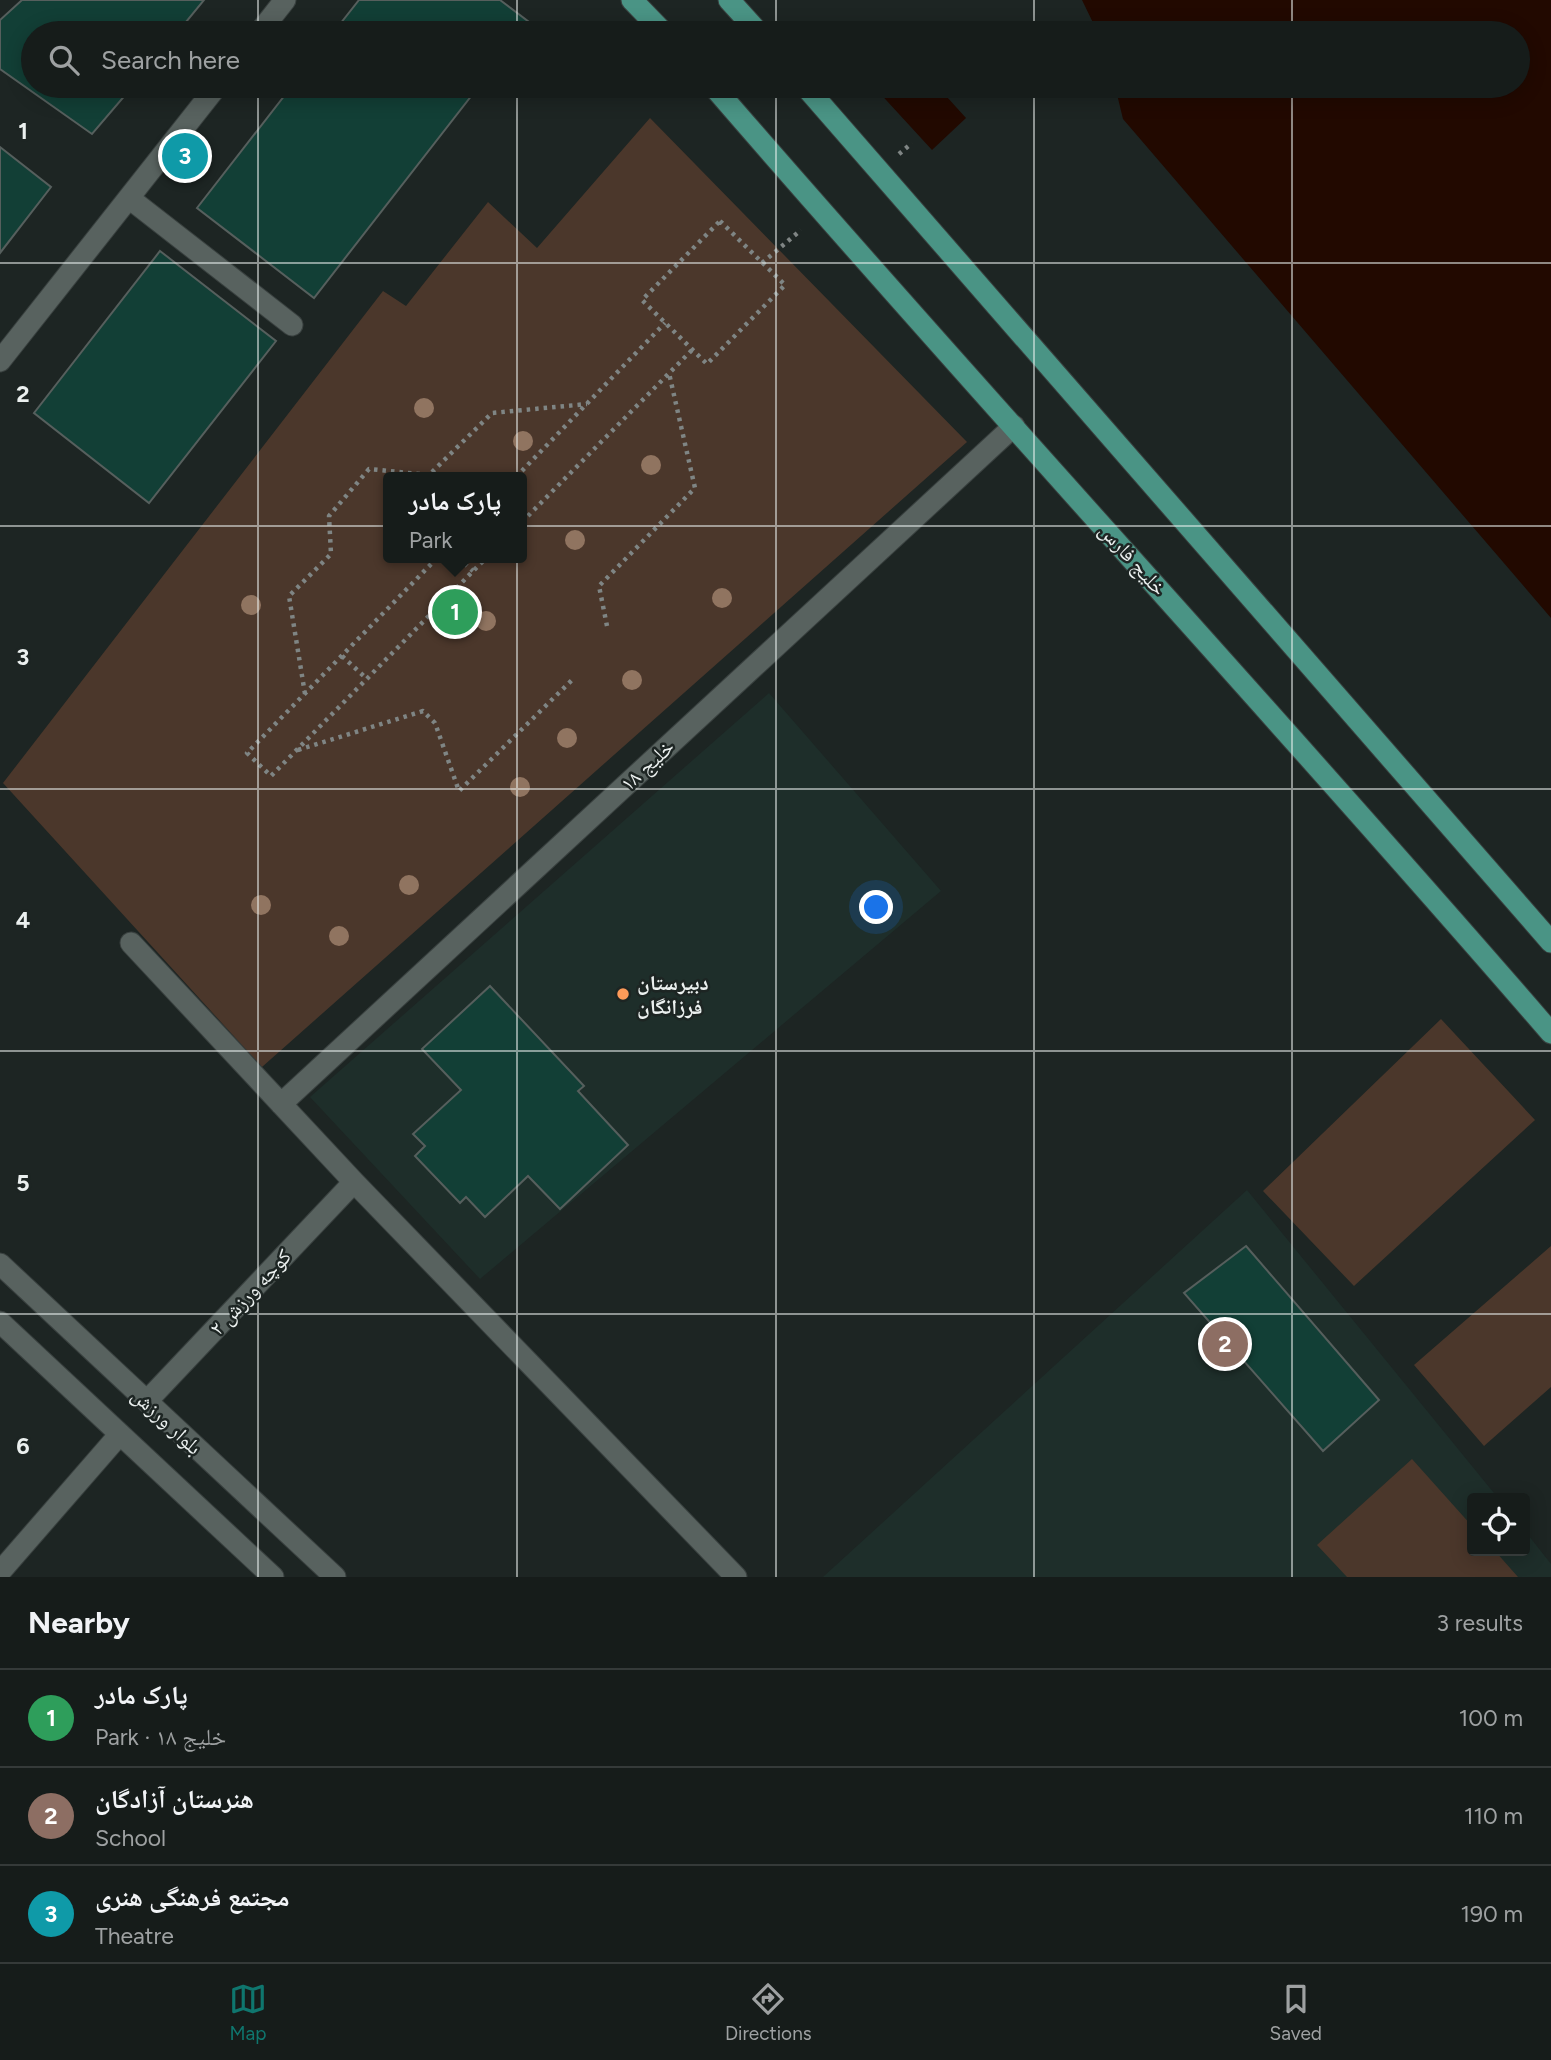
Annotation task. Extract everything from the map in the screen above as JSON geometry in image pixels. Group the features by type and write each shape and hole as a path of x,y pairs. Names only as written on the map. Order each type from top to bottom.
{"main road":[{"path":"632,0 652,21"},
{"path":"729,0 748,21"},
{"name":"خلیج فارس","path":"723,98 822,213 1351,801 1551,1033"},
{"path":"815,98 1551,942"}],"street":[{"path":"268,21 285,0"},
{"path":"0,361 208,98"},
{"path":"129,198 292,325"},
{"name":"خلیج ۱۸","path":"281,1104 1014,426"},
{"path":"131,943 354,1182 736,1577"},
{"name":"کوچه ورزش ۲","path":"146,1401 354,1182"},
{"name":"بلوار ورزش","path":"0,1264 335,1577"},
{"name":"بلوار ورزش","path":"0,1322 273,1577"},
{"path":"0,1572 120,1434"}],"path":[{"path":"878,170 912,143"},
{"path":"762,263 822,213"},
{"path":"720,221 785,285 707,365 665,323 642,300 720,221"},
{"path":"521,472 665,323"},
{"path":"527,517 692,350"},
{"path":"607,626 599,586 695,488 669,373"},
{"path":"432,472 492,413 587,404"},
{"path":"305,694 289,596 331,554 329,516 369,469 399,472"},
{"path":"432,563 247,753 271,776 481,563"},
{"path":"464,563 473,571"},
{"path":"342,656 368,679"},
{"path":"297,750 423,711 435,723 459,790 573,679"}],"shaded area":[{"path":"1082,0 1551,0 1551,618 1123,119 1118,98 1530,98 1530,21 1092,21"},
{"path":"884,98 948,98 966,118 932,150"},
{"path":"650,118 967,442 262,1067 3,783 383,291 406,306 488,202 537,248"},
{"name":"دبیرستان فرزانگان","path":"769,693 941,891 480,1279 310,1097"},
{"path":"1441,1019 1535,1120 1354,1286 1263,1191"},
{"path":"1247,1190 1494,1493 1467,1493 1467,1556 1530,1556 1530,1537 1551,1564 1551,1577 823,1577"},
{"path":"1551,1246 1551,1387 1484,1446 1414,1365"},
{"path":"1412,1459 1467,1520 1467,1556 1499,1556 1518,1577 1347,1577 1317,1545"}],"building":[{"path":"22,0 204,0 187,21 21,21 21,84 0,69 0,20"},
{"path":"359,0 500,0 528,21 342,21"},
{"path":"41,98 123,98 92,134"},
{"path":"283,98 470,98 314,298 197,208"},
{"path":"0,147 51,187 0,253"},
{"path":"160,251 276,341 149,503 34,413"},
{"path":"490,986 584,1086 578,1091 628,1145 560,1209 528,1176 485,1217 466,1197 460,1203 415,1156 425,1146 413,1134 461,1090 422,1049"},
{"path":"1246,1246 1379,1400 1323,1451 1184,1293"}],"place":[{"name":"مجتمع فرهنگی هنری","path":"185,156"},
{"name":"پارک مادر","path":"455,612"},
{"name":"دبیرستان فرزانگان","path":"623,994"},
{"name":"هنرستان آزادگان","path":"1225,1344"}]}
